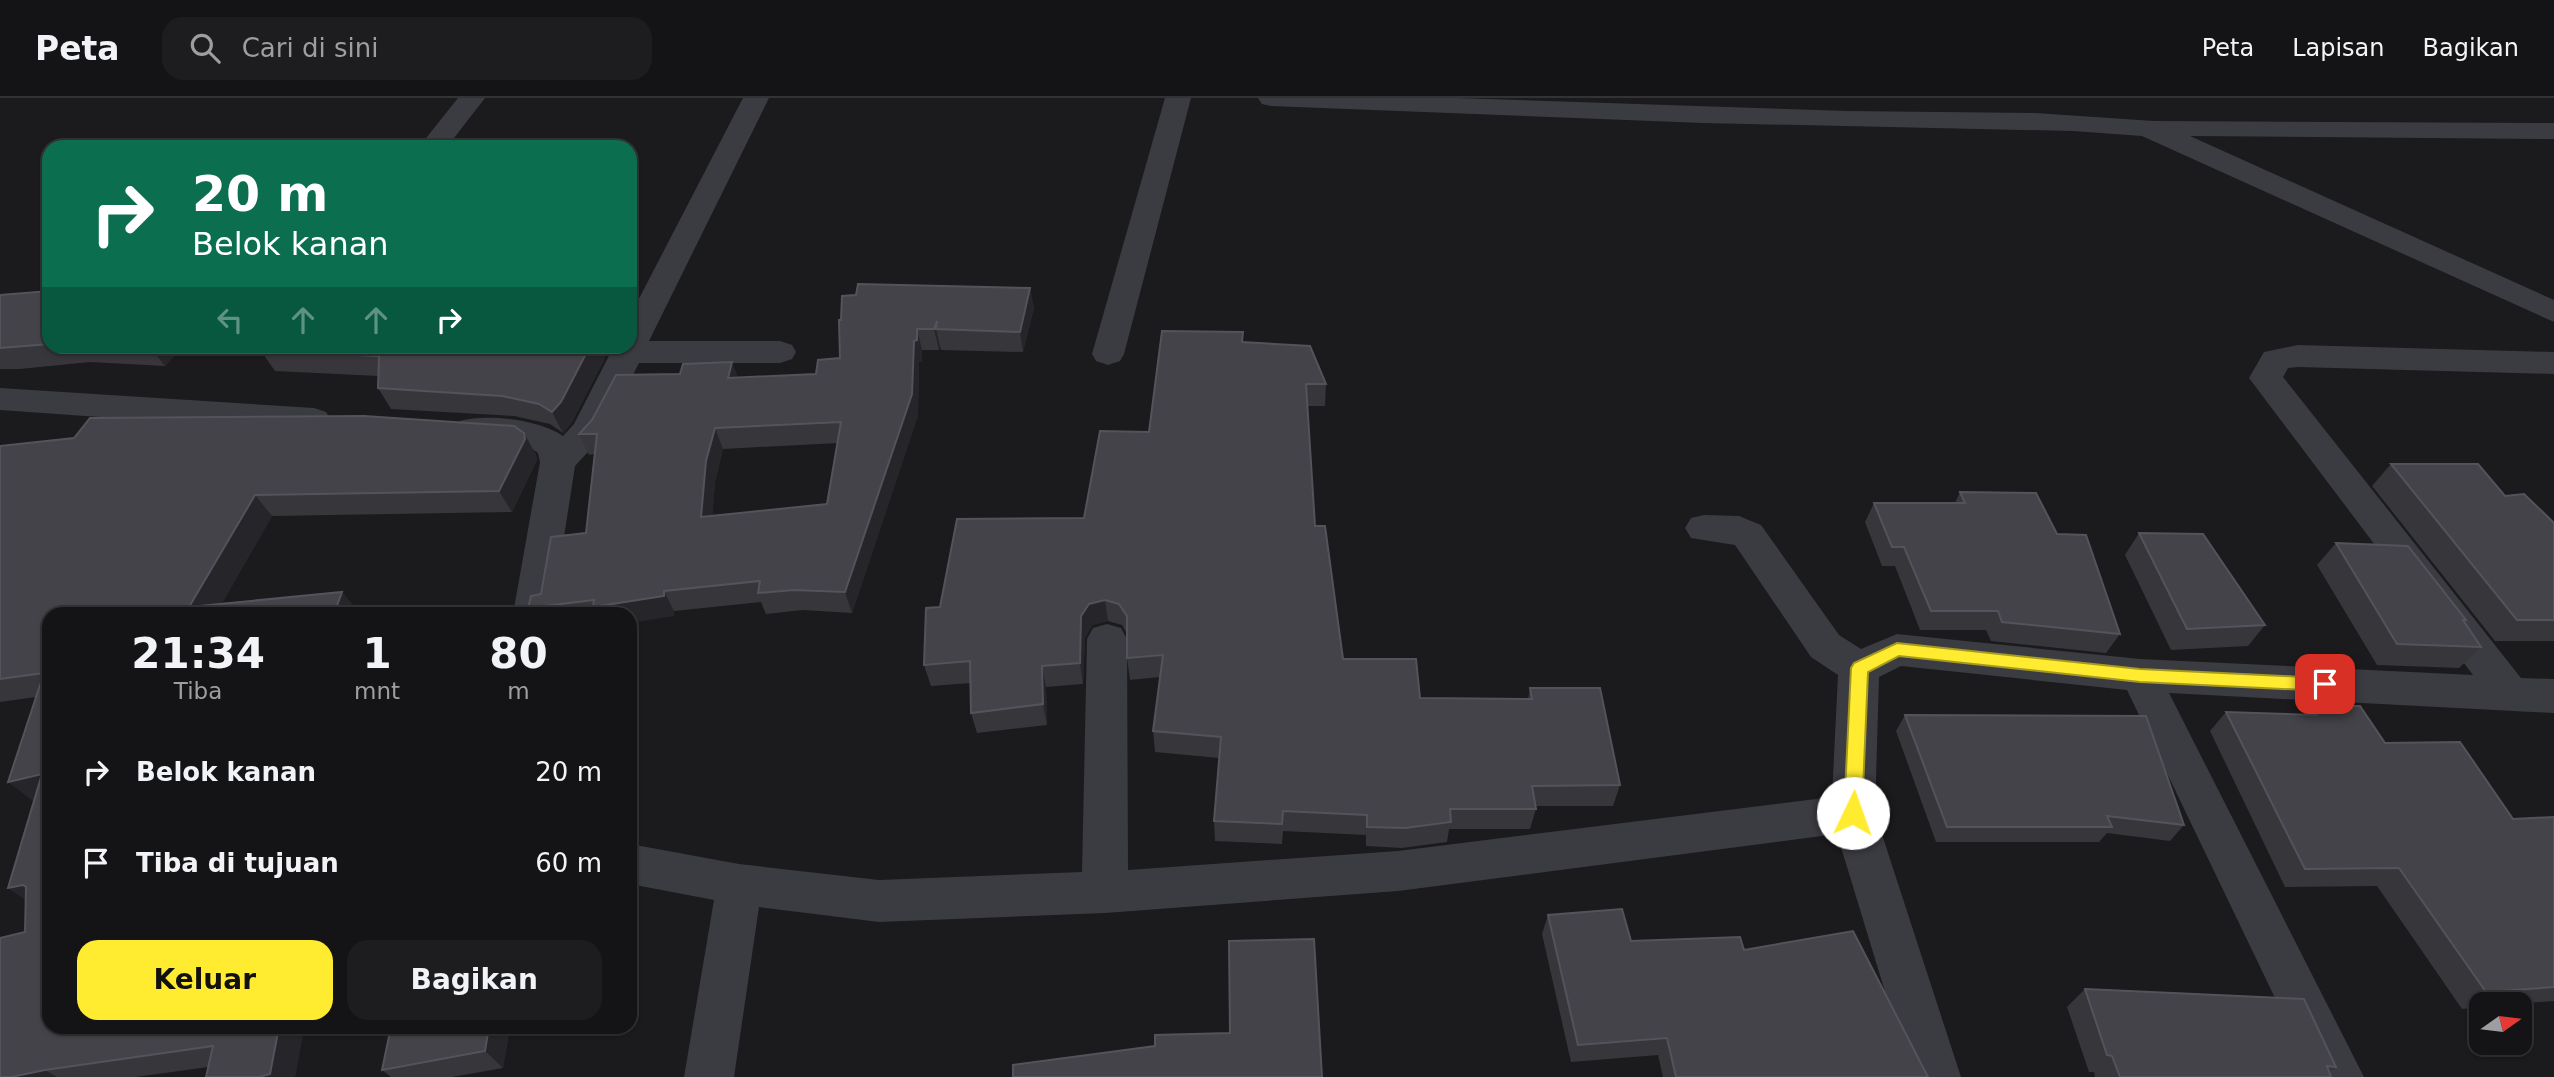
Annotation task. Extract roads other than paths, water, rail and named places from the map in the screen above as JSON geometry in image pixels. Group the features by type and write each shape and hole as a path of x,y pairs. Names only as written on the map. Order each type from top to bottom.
{"street":[{"path":"439,140 472,98"},
{"path":"637,334 756,98"},
{"path":"1108,354 1178,98"},
{"path":"1271,98 1604,112 2096,123 2148,128 2554,131"},
{"path":"2148,128 2554,312"},
{"path":"637,352 780,352"},
{"path":"558,462 576,447 588,431 627,354"},
{"path":"2510,694 2266,378 2276,360 2298,356 2554,363"},
{"path":"0,398 351,422"},
{"path":"446,428 537,435 554,447 558,462 533,607"},
{"path":"1704,528 1739,529 1748,534 1825,646 1860,668"},
{"path":"1105,892 1107,639"},
{"path":"1860,668 1897,650 2140,675 2554,696"},
{"path":"1860,668 1853,813 1936,1077"},
{"path":"2140,675 2339,1077"},
{"path":"637,865 739,884 879,901 1105,892 1398,870 1853,813"},
{"path":"709,1077 739,884"}]}
